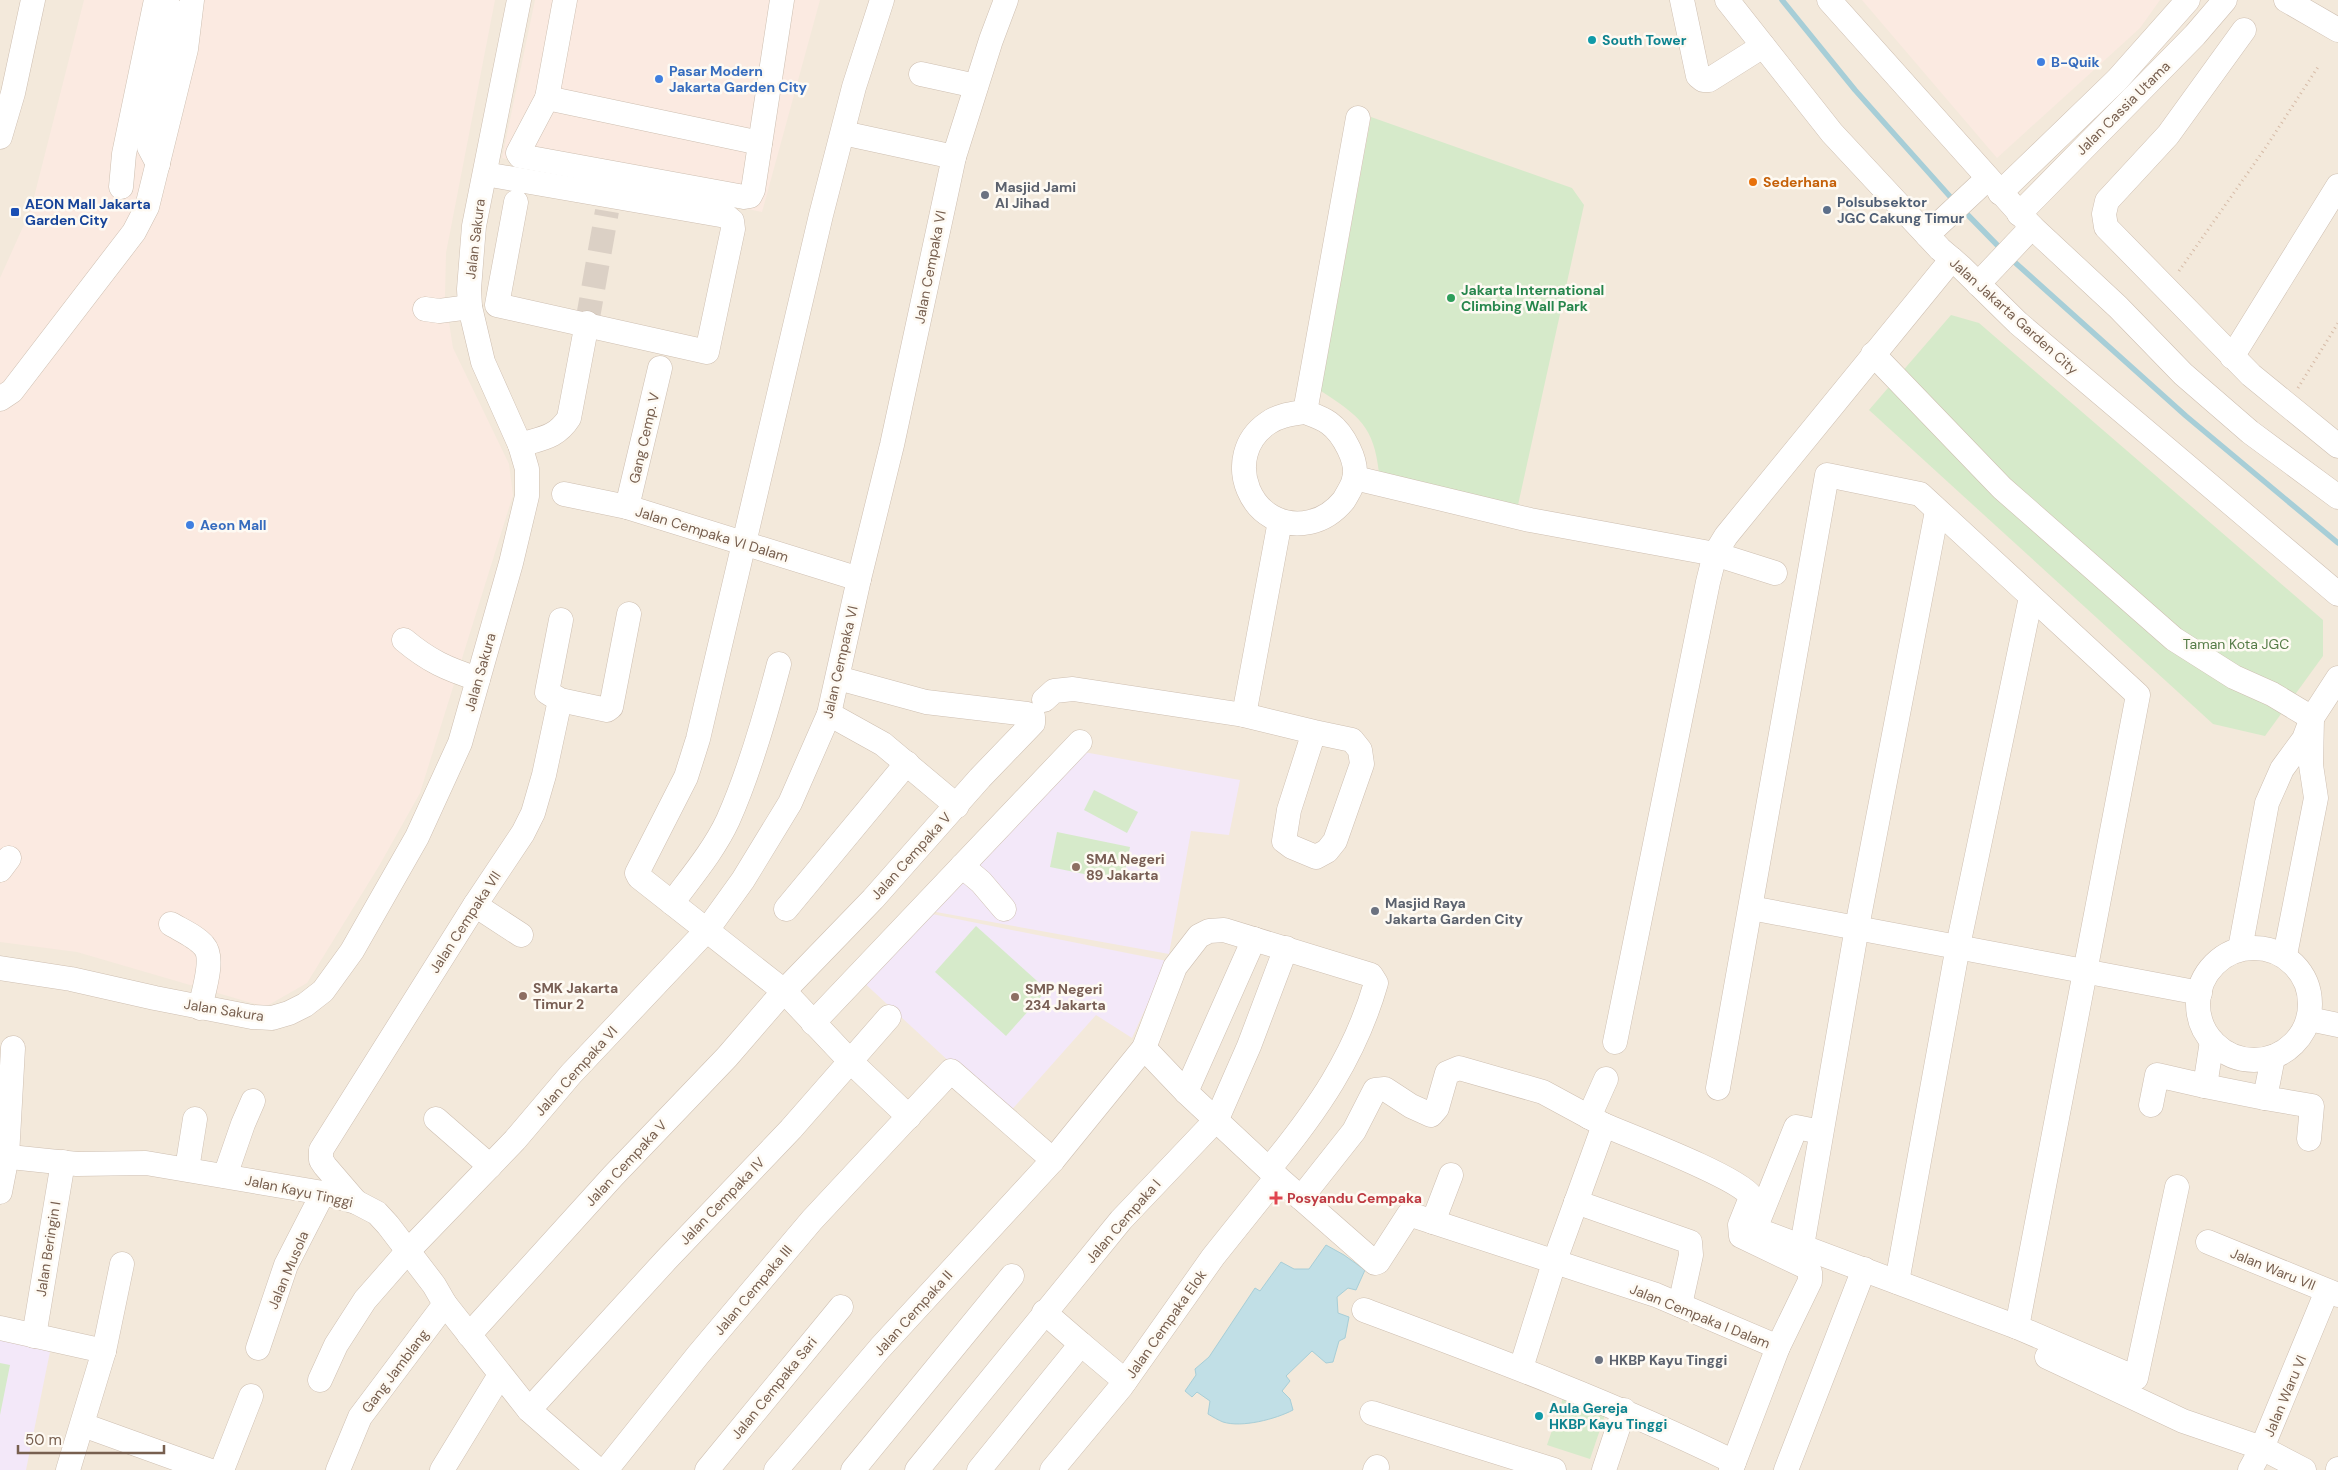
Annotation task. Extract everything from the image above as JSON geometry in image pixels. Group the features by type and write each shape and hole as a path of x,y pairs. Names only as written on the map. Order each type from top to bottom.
{"street":[{"path":"0,137 13,93 34,0"},
{"name":"Jalan Sakura","path":"0,968 71,979 200,1008 252,1017 272,1018 305,1005 323,991 352,950 417,837 460,743 528,496 527,469 520,445 483,362 470,307 470,261 474,226 519,0"},
{"path":"565,0 547,98 518,153 520,156 744,197 750,196 753,190 782,0"},
{"path":"882,0 854,87 819,224 693,757 686,777 666,819 638,869 639,877 784,991 850,1061 909,1117"},
{"name":"Jalan Cempaka VI","path":"320,1380 336,1346 365,1300 407,1252 542,1110 571,1074 707,930 775,831 801,780 830,714 859,579 894,436 954,157 1006,0"},
{"path":"1682,0 1698,76 1703,80 1709,80 1763,46"},
{"name":"Jalan Jakarta Garden City","path":"1727,0 1832,134 1927,236 1952,260 1987,276 2018,323 2338,594"},
{"path":"1830,0 1993,186 2118,308 2182,374 2250,432 2338,497"},
{"name":"Jalan Cassia Utama","path":"1927,236 1969,194 1993,186 2117,80 2188,0"},
{"name":"Jalan Cassia Utama","path":"1987,276 2016,244 2026,220 2225,0"},
{"path":"2286,0 2338,30"},
{"path":"0,399 12,391 134,232 147,207 186,49 173,3"},
{"path":"121,187 124,154 173,3"},
{"path":"2244,30 2168,135 2107,201 2105,207 2106,227 2232,357 2288,406 2338,446"},
{"path":"921,74 976,86"},
{"path":"547,98 760,143"},
{"path":"1305,412 1358,118"},
{"path":"843,133 954,157"},
{"path":"484,174 610,204 726,216 732,221 733,229 707,352 497,305 516,202"},
{"path":"2232,357 2338,186"},
{"path":"1615,1042 1715,554 1726,536 1873,354 1952,260"},
{"path":"425,309 439,311 470,307"},
{"path":"520,445 555,435 562,429 569,418 587,324"},
{"path":"1873,354 2002,488 2174,639 2234,677 2272,694 2312,718"},
{"name":"Gang Cemp. V","path":"627,507 660,368"},
{"path":"1305,412 1328,422 1345,440 1350,451 1355,478 1344,499 1327,516 1304,524 1280,521 1259,507 1252,498 1245,480 1244,462 1252,439 1260,429 1281,416 1305,412"},
{"path":"1718,1088 1827,475 1920,494 2138,695 2017,1327"},
{"path":"1355,478 1530,520 1715,554 1775,573"},
{"name":"Jalan Cempaka VI Dalam","path":"564,494 627,507 744,545 859,579"},
{"path":"1802,1246 1857,927 1937,510"},
{"path":"1244,715 1280,521"},
{"path":"1897,1282 1958,946 2031,597"},
{"path":"562,620 546,688 547,692 560,700 603,710 610,709 629,614"},
{"path":"404,640 425,657 446,669 478,679"},
{"path":"672,903 702,862 728,820 765,714 779,664"},
{"path":"838,678 926,702 1026,714 1038,709 1054,691 1073,689 1244,715 1352,740 1360,750 1362,764 1335,841 1328,851 1316,857 1292,847 1284,841 1289,810 1314,732"},
{"path":"2240,949 2266,803 2282,769 2304,739 2312,718 2338,678"},
{"name":"Jalan Cempaka VII","path":"356,1202 325,1166 321,1160 321,1150 475,905 511,852 533,813 544,775 560,700"},
{"name":"Jalan Cempaka V","path":"469,1334 613,1176 727,1057 784,991 867,906 1033,723 1038,709"},
{"path":"830,714 871,736 907,763 957,806"},
{"path":"2284,955 2316,798 2311,766 2312,718"},
{"path":"813,1023 1080,742"},
{"path":"786,909 907,763"},
{"path":"962,866 981,882 1004,909"},
{"path":"475,905 521,935"},
{"path":"1751,908 2200,993"},
{"path":"171,924 204,945 209,953 200,1008"},
{"name":"Jalan Cempaka II","path":"776,1470 880,1348 1053,1160 1144,1048 1175,967 1199,936 1209,931 1224,930 1286,948"},
{"path":"1186,1092 1254,939"},
{"path":"2263,947 2284,955 2298,967 2307,983 2311,1001 2309,1019 2301,1035 2288,1049 2273,1057 2255,1060 2237,1058 2221,1049 2212,1041 2200,1020 2198,1002 2201,984 2210,968 2223,956 2240,949 2263,947"},
{"name":"Jalan Cempaka I","path":"917,1470 1121,1220 1216,1119 1249,1046 1286,948"},
{"name":"Jalan Cempaka Elok","path":"1052,1470 1125,1382 1214,1257 1302,1130 1335,1080 1355,1044 1376,983 1371,975 1286,948"},
{"name":"Jalan Cempaka IV","path":"529,1410 666,1260 791,1129 889,1017"},
{"path":"2309,1019 2338,1025"},
{"path":"2205,1086 2212,1041"},
{"path":"0,1192 13,1048"},
{"path":"1144,1048 1186,1092 1301,1198 1354,1131 1376,1090 1385,1088 1411,1106 1431,1115 1437,1108 1447,1073 1463,1068 1543,1092 1597,1121 1722,1177 1740,1186 1751,1196 1740,1225 1741,1236 1806,1267 1810,1272 1810,1281 1778,1348"},
{"path":"2265,1098 2273,1057"},
{"name":"Jalan Cempaka III","path":"606,1470 812,1220 951,1071 1053,1160"},
{"path":"2151,1105 2157,1076 2312,1106 2309,1139"},
{"path":"1522,1368 1554,1264 1576,1202 1606,1079"},
{"path":"225,1176 253,1101"},
{"path":"187,1170 195,1119"},
{"path":"436,1119 490,1166"},
{"path":"1822,1132 1796,1127 1755,1229 2017,1327 2136,1378 2177,1187"},
{"name":"Jalan Kayu Tinggi","path":"4,1156 77,1164 146,1163 323,1193 356,1202 376,1213 434,1285 445,1304 529,1410 598,1470"},
{"name":"Jalan Beringin I","path":"34,1336 63,1162"},
{"path":"1432,1222 1451,1175"},
{"name":"Jalan Musola","path":"258,1348 286,1265 323,1193"},
{"name":"Jalan Cempaka I Dalam","path":"1301,1198 1374,1262 1378,1262 1407,1214 1680,1305 1778,1348 1732,1466"},
{"path":"1576,1202 1690,1242 1691,1256 1680,1305"},
{"name":"Jalan Waru VII","path":"2208,1242 2333,1293"},
{"path":"68,1470 104,1351 122,1264"},
{"path":"1786,1470 1864,1269"},
{"path":"853,1470 1012,1276"},
{"name":"Jalan Waru VI","path":"2250,1470 2262,1448 2307,1344 2333,1293"},
{"name":"Gang Jamblang","path":"338,1470 360,1417 445,1304"},
{"name":"Jalan Cempaka Sari","path":"708,1470 842,1307"},
{"path":"1364,1310 1522,1368 1624,1410 1732,1466"},
{"path":"1044,1312 1125,1382"},
{"path":"0,1328 104,1351"},
{"path":"979,1470 1081,1344"},
{"path":"2047,1357 2183,1421 2262,1448 2304,1470"},
{"path":"442,1470 500,1375"},
{"path":"222,1470 251,1396"},
{"path":"1604,1470 1624,1410"},
{"path":"1372,1413 1501,1462 1554,1470"},
{"path":"83,1425 208,1470"}],"path":[{"path":"2166,290 2266,147 2318,67"},
{"path":"2288,406 2338,323"}],"shaded area":[{"path":"0,0 2338,0 2338,1470 0,1470"},
{"name":"Aeon Mall","path":"84,0 495,0 446,253 445,296 453,348 509,464 513,495 420,793 379,866 307,983 265,1007 77,952 0,942 0,278 31,209"},
{"name":"Pasar Modern Jakarta Garden City","path":"535,0 820,0 762,212 502,158"},
{"path":"1862,0 2160,0 2140,28 1997,158"},
{"name":"SMA Negeri 89 Jakarta","path":"1078,751 1240,780 1229,835 1191,831 1169,954 925,910"},
{"name":"SMP Negeri 234 Jakarta","path":"922,912 1167,961 1132,1038 1096,1015 1007,1115 860,979"},
{"path":"0,1321 54,1332 26,1470 0,1470"}],"green space":[{"name":"Jakarta International Climbing Wall Park","path":"1371,117 1572,188 1584,205 1518,505 1379,473 1373,444 1362,424 1355,416 1321,391"},
{"name":"Taman Kota JGC","path":"1951,315 1979,323 2323,620 2323,656 2265,736 2213,724 1869,410"},
{"path":"1094,790 1138,812 1127,833 1084,810"},
{"path":"1057,832 1130,847 1123,882 1050,867"},
{"path":"976,926 1047,990 1006,1036 935,972"},
{"path":"0,1363 10,1365 0,1415"},
{"path":"1563,1398 1606,1412 1590,1459 1547,1445"}],"water":[{"path":"1326,1245 1365,1270 1356,1290 1348,1288 1337,1297 1338,1313 1349,1317 1345,1338 1339,1341 1333,1362 1326,1363 1312,1351 1286,1376 1290,1381 1282,1391 1290,1399 1293,1410 1286,1413 1259,1422 1240,1424 1223,1422 1208,1414 1210,1401 1197,1392 1192,1397 1185,1391 1196,1375 1195,1369 1209,1357 1255,1288 1260,1291 1281,1262 1294,1269 1309,1269"}],"waterway":[{"path":"1782,0 1855,90 1954,201"},
{"path":"1963,210 2002,250"},
{"path":"2010,258 2186,416 2338,543"}],"tunnel":[{"path":"587,323 607,211"}],"place":[{"name":"South Tower","path":"1592,40"},
{"name":"B-Quik","path":"2041,62"},
{"name":"Pasar Modern Jakarta Garden City","path":"659,79"},
{"name":"Sederhana","path":"1753,182"},
{"name":"Masjid Jami Al Jihad","path":"985,195"},
{"name":"Polsubsektor JGC Cakung Timur","path":"1827,210"},
{"name":"AEON Mall Jakarta Garden City","path":"15,212"},
{"name":"Jakarta International Climbing Wall Park","path":"1451,298"},
{"name":"Aeon Mall","path":"190,525"},
{"name":"SMA Negeri 89 Jakarta","path":"1076,867"},
{"name":"Masjid Raya Jakarta Garden City","path":"1375,911"},
{"name":"SMK Jakarta Timur 2","path":"523,996"},
{"name":"SMP Negeri 234 Jakarta","path":"1015,997"},
{"name":"Posyandu Cempaka","path":"1276,1198"},
{"name":"HKBP Kayu Tinggi","path":"1599,1360"},
{"name":"Aula Gereja HKBP Kayu Tinggi","path":"1539,1416"}]}
